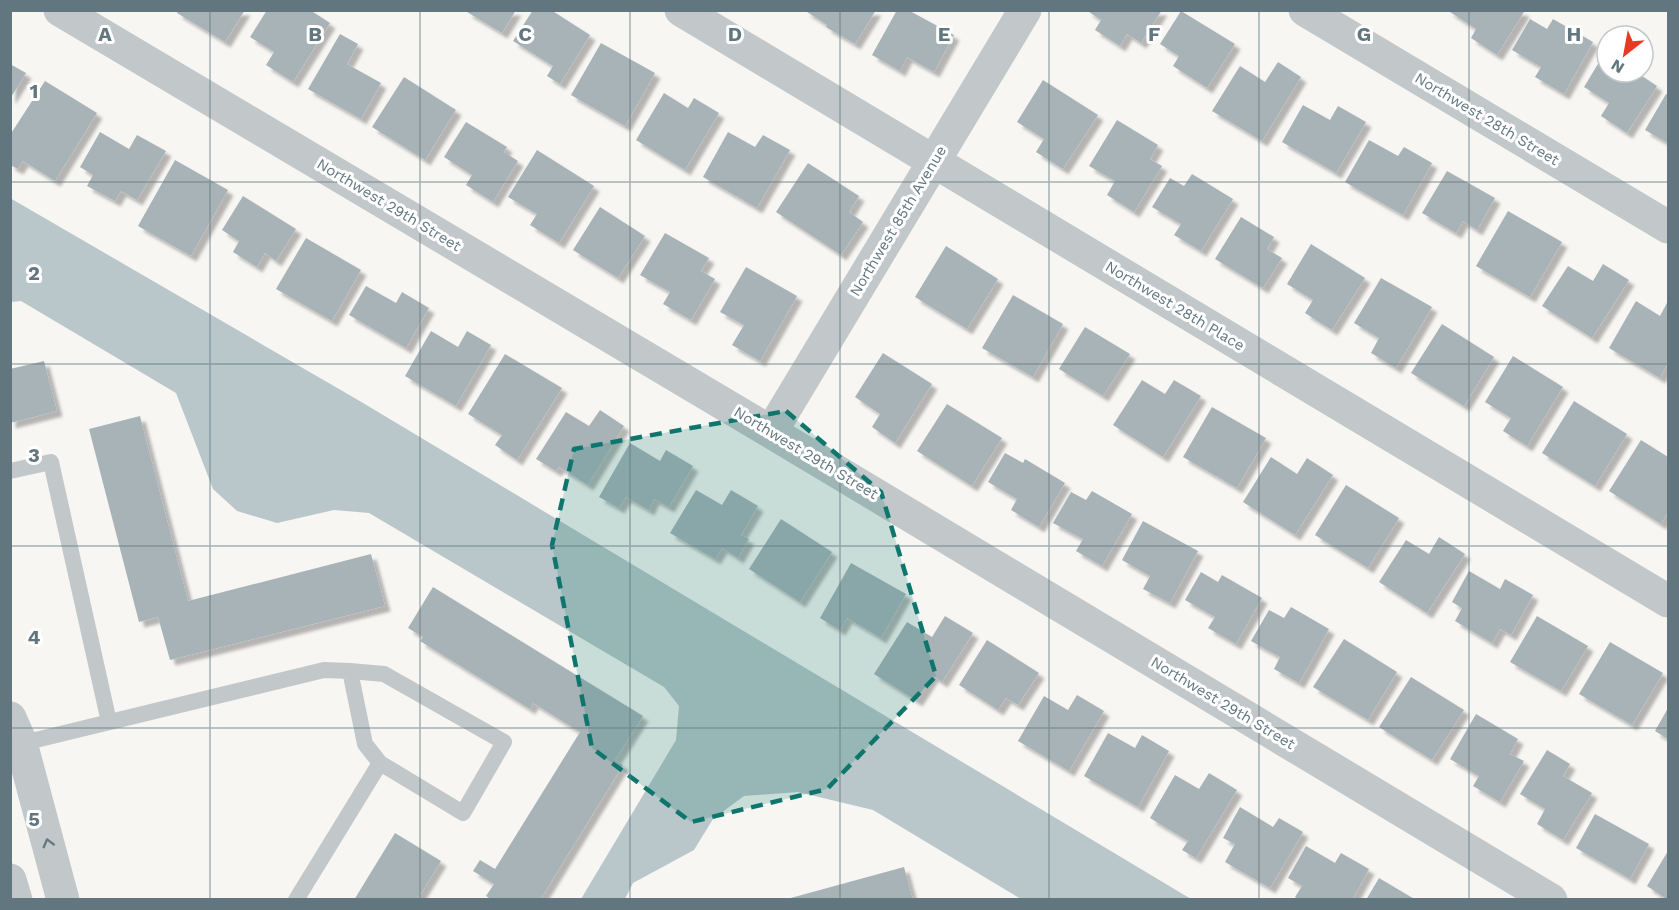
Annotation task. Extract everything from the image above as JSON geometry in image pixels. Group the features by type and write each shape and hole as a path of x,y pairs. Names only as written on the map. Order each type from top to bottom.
{"street":[{"name":"Northwest 29th Street","path":"60,10 771,432 1551,900"},
{"name":"Northwest 28th Place","path":"681,10 1668,601"},
{"name":"Northwest 85th Avenue","path":"771,432 1025,10"},
{"name":"Northwest 28th Street","path":"1305,10 1668,227"},
{"path":"14,736 63,900"},
{"path":"10,880 16,900"}],"lane":[{"path":"10,471 51,462 109,722"},
{"path":"14,736 109,722 324,670 350,671 384,674 504,742 463,813 381,763 365,744 350,671"},
{"path":"296,900 381,763"}],"highlighted area":[{"path":"786,411 881,492 936,676 827,789 691,822 592,748 552,545 574,449"}],"shaded area":[{"path":"10,198 358,400 1191,899 1021,899 873,810 798,792 744,796 713,819 694,850 633,883 625,899 581,899 676,740 679,706 664,687 369,513 334,510 277,523 237,511 213,489 176,393 21,301 11,302"}],"building":[{"path":"178,10 245,10 225,42 177,13"},
{"path":"267,10 310,10 330,23 293,82 266,65 274,52 250,37"},
{"path":"468,10 516,10 502,33 467,12"},
{"path":"533,10 551,10 590,35 560,84 547,76 553,66 513,41"},
{"path":"804,10 876,10 855,44 826,27 827,25"},
{"path":"897,10 908,10 954,35 934,72 907,57 900,71 872,55"},
{"path":"1086,10 1162,10 1141,43 1127,34 1120,46 1095,30 1101,20"},
{"path":"1447,10 1521,10 1524,12 1497,55 1471,38 1476,29"},
{"path":"1181,11 1235,44 1207,88 1173,66 1179,56 1160,44"},
{"path":"1530,19 1547,29 1553,19 1593,42 1564,94 1535,77 1541,67 1512,50"},
{"path":"340,34 358,44 347,64 381,83 361,119 308,89"},
{"path":"601,43 655,73 625,126 571,95"},
{"path":"1278,62 1301,77 1262,141 1212,111 1240,66 1265,82"},
{"path":"10,64 26,73 10,99"},
{"path":"1595,69 1595,84 1654,84 1657,86 1627,133 1601,116 1609,103 1584,87"},
{"path":"404,77 456,110 425,160 372,127"},
{"path":"1043,80 1098,115 1063,169 1036,152 1044,139 1017,122"},
{"path":"45,81 97,113 55,181 23,161 18,169 10,165 10,135"},
{"path":"664,93 688,108 694,98 719,113 685,170 636,140"},
{"path":"1666,94 1668,95 1668,143 1645,130"},
{"path":"1303,105 1330,120 1338,106 1366,122 1336,173 1282,142"},
{"path":"1117,120 1158,145 1150,159 1162,166 1134,212 1107,195 1115,181 1089,166"},
{"path":"466,122 507,147 504,152 518,161 493,202 466,185 472,175 444,157"},
{"path":"100,132 129,149 137,135 166,151 137,200 121,191 115,201 87,186 93,175 80,167"},
{"path":"728,132 755,147 763,135 790,150 757,208 703,177"},
{"path":"1369,140 1398,156 1404,147 1432,163 1403,215 1345,182"},
{"path":"537,150 594,186 559,243 530,225 537,214 508,197"},
{"path":"175,160 228,190 191,256 138,226"},
{"path":"808,163 859,196 849,212 863,222 841,255 776,212"},
{"path":"1447,171 1495,198 1477,230 1463,221 1456,233 1422,213"},
{"path":"1192,174 1233,199 1201,251 1174,235 1181,224 1152,207 1170,178 1184,186"},
{"path":"243,196 296,229 276,261 265,253 257,267 233,252 239,241 222,230"},
{"path":"600,207 645,236 618,278 573,250"},
{"path":"1508,211 1562,242 1530,297 1476,266"},
{"path":"1241,217 1274,237 1267,249 1282,258 1263,288 1215,259"},
{"path":"665,233 709,258 701,271 715,279 691,320 663,304 670,292 640,275"},
{"path":"306,238 361,270 332,321 276,289"},
{"path":"1311,244 1365,278 1332,330 1305,313 1313,300 1287,284"},
{"path":"946,246 998,279 967,329 915,297"},
{"path":"1603,264 1629,280 1592,338 1542,306 1568,266 1593,281"},
{"path":"746,267 797,296 760,361 732,345 744,325 720,312"},
{"path":"1381,278 1432,307 1396,368 1371,353 1379,338 1354,323"},
{"path":"366,286 396,303 402,292 429,308 406,348 349,315"},
{"path":"1013,295 1063,324 1033,377 982,348"},
{"path":"1636,301 1660,316 1668,301 1668,363 1660,378 1609,348"},
{"path":"1442,324 1494,357 1464,406 1411,373"},
{"path":"1085,327 1130,354 1103,396 1059,369"},
{"path":"431,331 458,347 467,331 491,345 456,406 405,376"},
{"path":"883,353 932,384 895,443 872,427 880,414 855,397"},
{"path":"505,354 562,388 517,460 495,445 502,435 468,414"},
{"path":"1513,356 1563,387 1527,446 1503,431 1511,418 1485,402"},
{"path":"44,361 57,411 10,423 10,369"},
{"path":"1142,380 1165,394 1174,380 1201,396 1163,457 1113,425"},
{"path":"1574,401 1627,434 1595,486 1542,453"},
{"path":"947,404 1002,438 972,486 917,451"},
{"path":"1212,407 1266,438 1237,488 1183,457"},
{"path":"600,410 624,426 588,485 559,467 556,471 536,459 566,412 589,426"},
{"path":"140,416 188,601 371,554 385,606 170,660 158,617 139,622 89,429"},
{"path":"1641,440 1668,457 1668,512 1661,524 1609,491"},
{"path":"630,443 660,461 666,450 693,466 669,507 654,499 649,510 626,497 619,508 599,497"},
{"path":"1005,453 1023,463 1025,459 1065,483 1039,527 1011,510 1017,499 988,482"},
{"path":"1271,457 1297,474 1307,458 1333,475 1295,535 1243,502"},
{"path":"1346,485 1399,518 1368,568 1315,535"},
{"path":"696,490 722,505 731,490 758,506 741,535 749,539 738,558 722,548 715,559 670,533"},
{"path":"1092,491 1132,514 1102,566 1076,551 1083,539 1053,523 1071,492 1086,500"},
{"path":"781,519 832,552 800,602 749,569"},
{"path":"1143,521 1198,551 1170,603 1143,589 1150,576 1122,560"},
{"path":"1439,537 1465,554 1427,613 1379,582 1406,540 1429,554"},
{"path":"851,563 906,594 881,638 847,618 840,630 820,618"},
{"path":"1469,571 1500,589 1505,579 1533,595 1511,635 1500,629 1492,643 1455,621 1462,608 1452,602"},
{"path":"1201,572 1218,582 1222,575 1262,598 1236,644 1208,628 1215,617 1185,600"},
{"path":"433,587 643,716 615,760 623,765 540,900 492,900 486,896 494,884 473,871 480,860 495,869 580,732 533,703 530,709 420,641 423,637 408,628"},
{"path":"1291,607 1329,629 1299,683 1274,669 1280,657 1251,641 1269,610 1284,618"},
{"path":"945,616 973,633 942,682 933,676 917,701 874,674 907,622 932,637"},
{"path":"1537,616 1588,646 1561,691 1510,662"},
{"path":"1344,639 1397,672 1368,720 1313,687"},
{"path":"987,640 1039,673 1018,705 1006,698 998,710 959,685"},
{"path":"1610,642 1663,673 1632,725 1579,694"},
{"path":"1411,677 1464,710 1432,760 1379,727"},
{"path":"1077,695 1104,711 1069,771 1018,741 1044,696 1068,710"},
{"path":"1668,708 1668,739 1655,731"},
{"path":"1476,714 1518,739 1510,754 1524,761 1500,802 1473,786 1479,776 1450,759"},
{"path":"1108,733 1135,748 1142,735 1169,751 1138,807 1084,776"},
{"path":"1547,750 1570,764 1563,776 1592,793 1563,840 1537,824 1545,809 1520,794"},
{"path":"1209,773 1237,790 1196,858 1182,850 1188,841 1150,818 1175,775 1199,789"},
{"path":"1240,807 1273,827 1279,818 1303,832 1270,888 1225,862 1235,844 1223,838"},
{"path":"1595,814 1649,844 1630,879 1576,848"},
{"path":"395,833 441,861 417,900 354,900"},
{"path":"1306,846 1335,863 1341,853 1369,869 1352,900 1299,900 1295,897 1302,886 1288,878"},
{"path":"1668,851 1668,900 1647,886"},
{"path":"904,867 913,900 787,900 787,899"},
{"path":"1379,878 1416,900 1366,900"}]}
